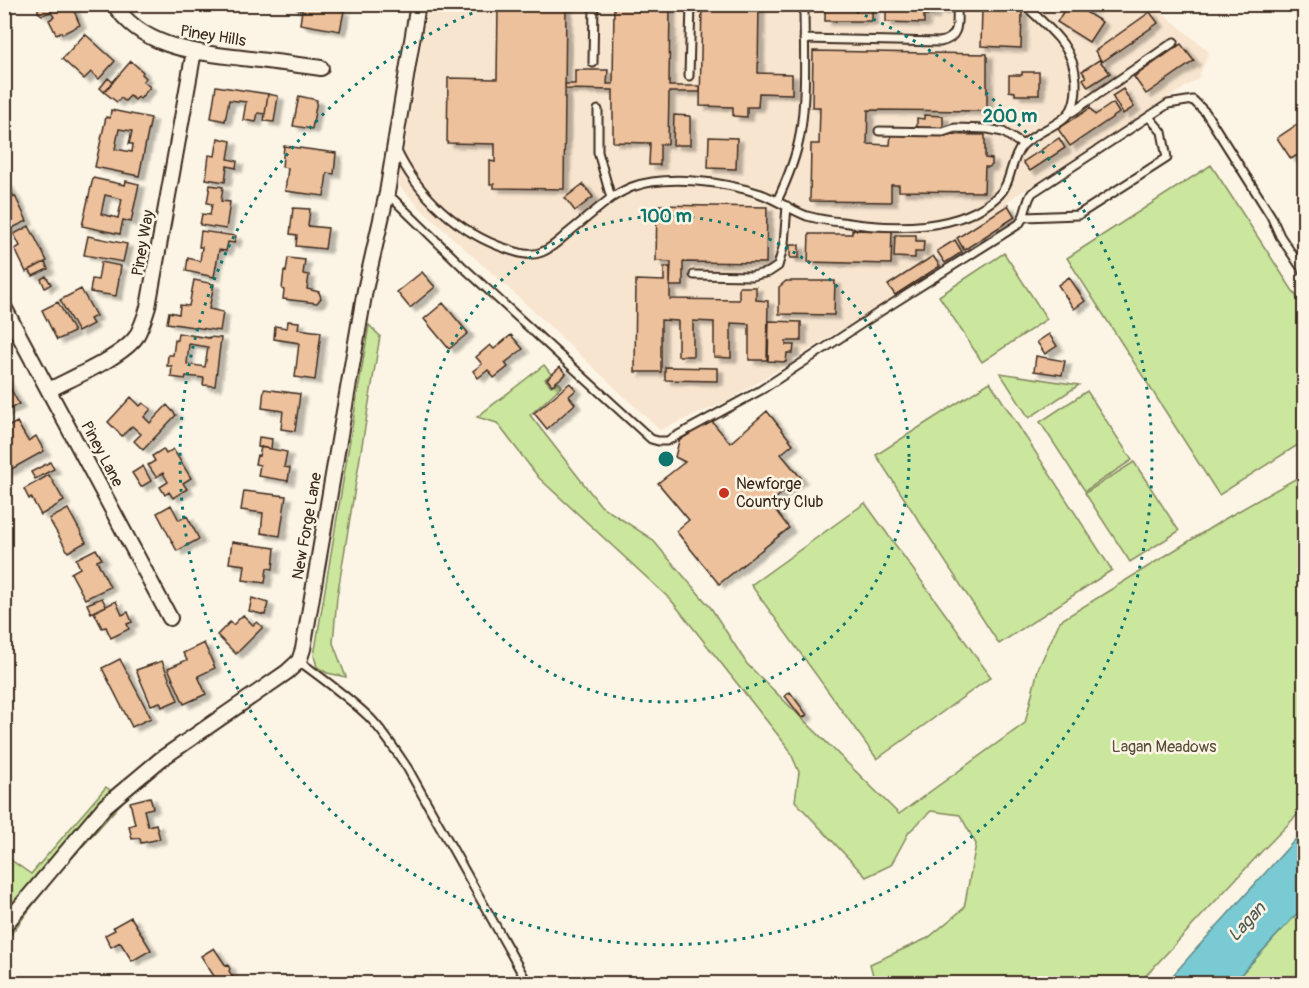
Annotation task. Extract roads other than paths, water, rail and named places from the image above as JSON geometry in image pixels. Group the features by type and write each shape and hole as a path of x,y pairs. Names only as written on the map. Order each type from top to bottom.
{"street":[{"name":"Piney Hills","path":"114,4 119,13 132,26 149,37 172,46 321,68"},
{"name":"New Forge Lane","path":"299,661 365,290 387,193 418,4"},
{"name":"Piney Way","path":"49,390 125,350 135,338 142,324 148,307 194,51"},
{"name":"Piney Lane","path":"4,307 170,618"},
{"path":"4,926 105,806 161,759 287,672 299,661"}],"lane":[{"path":"593,63 594,4"},
{"path":"689,76 691,4"},
{"path":"777,201 792,164 800,134 804,4"},
{"path":"804,39 940,42 952,37 957,30 957,4"},
{"path":"1024,4 1060,40 1070,56 1075,75 1076,95 1070,113"},
{"path":"395,147 419,186 451,218 492,244 523,254 534,255 543,252 611,198 632,187 675,181 728,185 762,195 804,215 818,219 866,226 927,225 943,222 977,209 1000,193 1006,185 1017,153 1023,145 1174,42"},
{"path":"387,193 462,266 651,439 658,441 667,441 761,390 1019,224 1025,217 1027,200 1032,193 1168,104 1193,100 1206,113 1271,216 1280,236 1305,272"},
{"path":"598,110 598,152 611,198"},
{"path":"1025,217 1078,215 1167,158 1162,132 1149,117"},
{"path":"879,130 943,132 956,128 988,129 1003,132 1023,145"},
{"path":"694,275 752,276 769,272 778,266 784,244 787,207"},
{"path":"299,661 370,718 397,752 528,984"}],"water":[{"name":"Lagan","path":"1304,830 1304,906 1233,983 1166,983 1197,948"}],"place":[{"name":"Newforge Country Club","path":"724,493"}],"park label":[{"name":"Lagan Meadows","path":"1164,747"}]}
